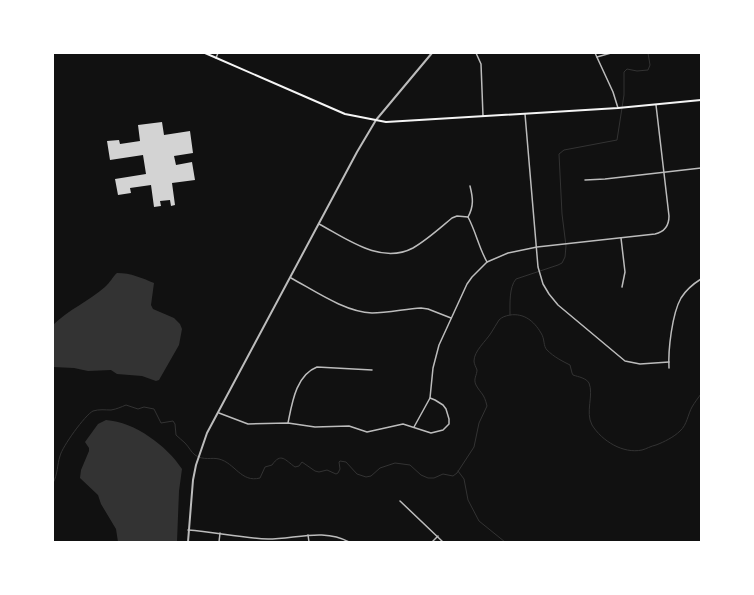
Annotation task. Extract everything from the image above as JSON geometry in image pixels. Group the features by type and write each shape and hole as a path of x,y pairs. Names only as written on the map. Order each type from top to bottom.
{"main road":[{"path":"205,53 345,114 386,122 618,108 701,100"}],"street":[{"path":"216,58 218,53"},
{"path":"188,542 191,491 196,465 207,433 357,152 376,120 432,53"},
{"path":"476,53 481,64 483,117"},
{"path":"595,53 613,92 618,108"},
{"path":"597,57 610,53"},
{"path":"414,427 430,398 435,357 451,319 467,284 487,262 508,253 537,247 660,233 668,225 669,216 656,105"},
{"path":"525,114 538,267 541,278 549,294 558,305 625,361 640,364 669,362"},
{"path":"585,180 701,168"},
{"path":"470,186 473,201 468,217 487,262"},
{"path":"319,224 368,250 388,254 414,248 452,218 457,216 468,217"},
{"path":"621,238 625,272 622,287"},
{"path":"291,278 342,305 358,311 373,313 421,308 428,309 451,319"},
{"path":"669,368 670,342 678,304 688,288 701,279"},
{"path":"288,423 296,392 304,376 311,370 317,367 372,370"},
{"path":"219,413 248,424 288,423 315,427 349,426 367,432 403,424 431,433 444,430 449,424 449,419 446,409 439,402 430,398"},
{"path":"400,501 443,542"},
{"path":"188,530 267,538 308,535 334,536 349,542"},
{"path":"219,542 220,533"},
{"path":"308,535 309,542"},
{"path":"432,542 438,536"}],"shaded area":[{"path":"117,273 132,275 154,283 151,305 153,309 174,318 180,324 182,329 179,345 159,380 156,381 142,376 117,374 111,370 88,371 74,368 53,367 53,325 105,287"},
{"path":"106,420 128,425 139,430 168,452 182,469 179,491 177,542 118,542 116,529 101,504 98,495 80,478 81,470 89,451 89,448 85,442 98,424"}],"building":[{"path":"162,122 164,135 190,131 193,153 174,156 176,165 192,162 195,180 172,183 175,205 171,206 170,200 160,201 161,206 154,207 151,185 130,188 131,193 118,195 115,179 146,174 143,155 110,160 107,141 119,140 120,144 140,141 138,125"}],"waterway":[{"path":"510,315 511,291 516,279 558,265 562,263 565,257 566,246 562,214 559,154 564,150 617,140 624,95 624,72 627,69 637,71 648,70 650,65 648,53"},
{"path":"53,483 62,452 69,439 85,418 93,411 117,409 126,405 138,409 144,407 154,409 161,423 173,421 175,424 176,435 195,455 201,458 216,458 225,461 248,478 260,478 265,467 272,465 275,461 281,458 295,467 299,466 302,462 315,471 319,472 327,470 336,474 340,469 340,461 346,462 357,474 366,477 371,476 380,468 395,463 410,465 421,475 428,478 434,478 443,474 453,476 457,473 474,447 479,423 487,406 484,396 475,383 477,370 474,362 476,354 499,320 510,315 520,315 532,322 542,335 547,350 555,357 570,365 573,375 588,381 591,393 589,415 592,425 607,441 620,448 635,451 642,450 669,439 684,426 692,407 701,394"},
{"path":"458,471 464,479 468,500 479,521 505,542"}]}
